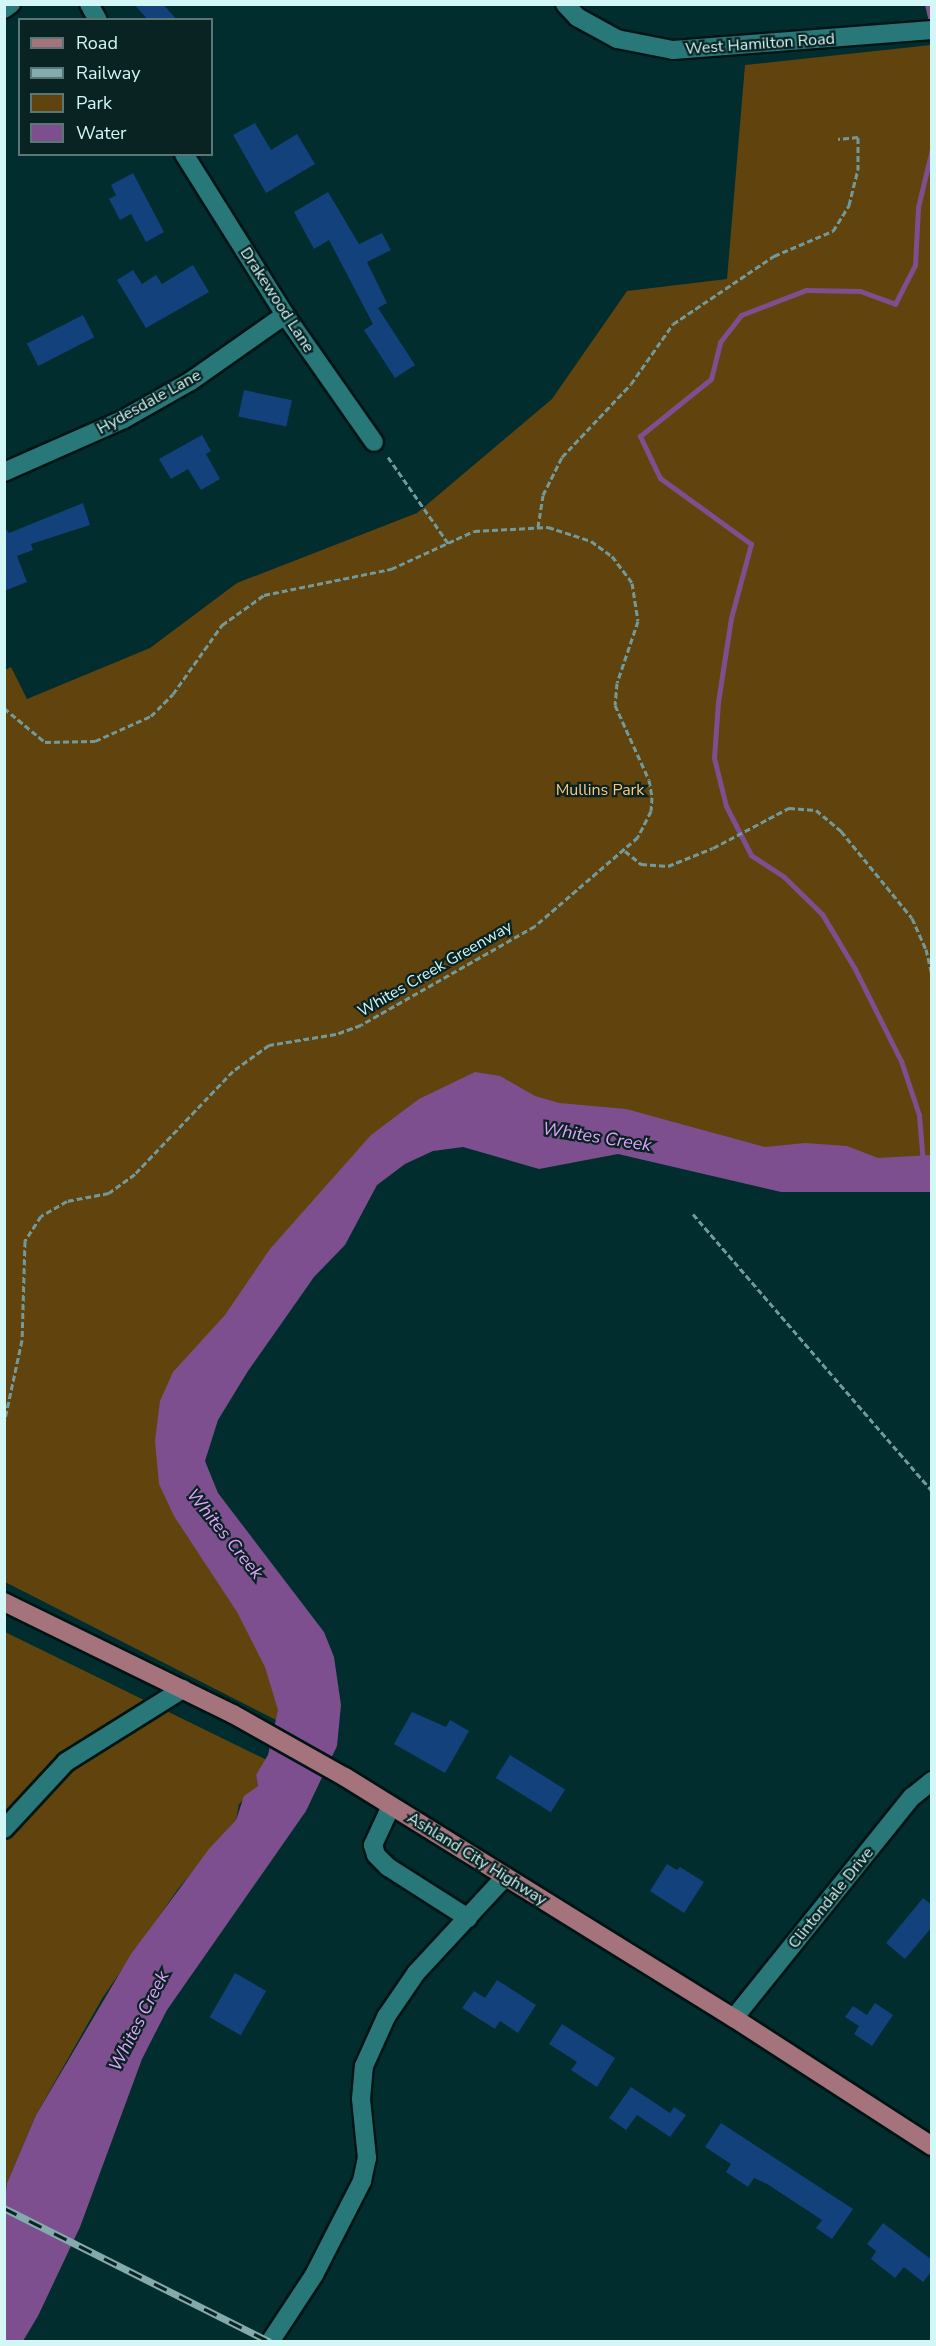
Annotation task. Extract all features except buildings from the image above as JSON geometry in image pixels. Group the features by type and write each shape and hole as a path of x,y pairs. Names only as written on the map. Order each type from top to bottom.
{"main road":[{"name":"Ashland City Highway","path":"4,1602 233,1714 345,1777 734,2018 932,2146"}],"street":[{"path":"4,9 11,4"},
{"path":"89,4 97,18"},
{"name":"West Hamilton Road","path":"564,4 604,34 652,48 711,50 932,30"},
{"name":"Drakewood Lane","path":"185,156 285,315 374,442"},
{"name":"Hydesdale Lane","path":"4,472 124,420 191,381 285,315"},
{"path":"4,1829 66,1762 183,1689"},
{"name":"Clintondale Drive","path":"734,2018 912,1797 932,1781"},
{"path":"391,1806 373,1845 376,1855 388,1867 468,1918"},
{"path":"270,2342 314,2275 362,2181 368,2158 361,2099 364,2066 372,2044 399,1994 505,1877"}],"path":[{"path":"538,527 543,495 562,457 631,384 673,324 774,256 832,231 849,205 858,170 858,137 838,139"},
{"path":"388,457 448,543"},
{"name":"Whites Creek Greenway","path":"4,708 45,742 95,741 140,724 158,711 174,694 210,638 249,603 279,591 391,569 474,531 538,527 573,533 591,541 620,566 635,592 638,621 617,683 615,705 649,780 652,797 646,825 625,850 535,926 405,1002 344,1031 290,1039 252,1055 233,1071 135,1174 110,1193 67,1201 41,1216 25,1241 22,1340 4,1423"},
{"path":"625,850 641,864 668,866 713,849 789,808 816,810 842,831 912,918 926,949 932,975"},
{"path":"693,1214 932,1491"}],"green space":[{"name":"Mullins Park","path":"931,45 931,1163 748,1155 560,1119 387,1145 170,1487 277,1649 280,1722 5,1582 5,670 11,667 27,699 150,648 237,583 417,513 552,399 627,291 727,279 745,65"},
{"path":"5,1632 267,1760 256,1775 258,1786 239,1804 236,1820 178,1889 103,1997 36,2115 7,2183 5,2199"}],"water":[{"name":"Whites Creek","path":"475,1072 500,1076 535,1096 559,1103 626,1109 765,1147 805,1143 847,1146 878,1158 931,1155 931,1192 781,1192 618,1154 539,1169 463,1147 433,1151 405,1164 377,1185 345,1245 314,1277 248,1371 218,1420 205,1461 218,1493 324,1632 334,1657 341,1705 337,1746 306,1811 167,2010 142,2059 80,2227 38,2316 23,2341 5,2342 7,2183 36,2115 131,1954 209,1849 236,1820 244,1796 258,1786 256,1775 268,1755 278,1710 265,1667 237,1612 174,1516 159,1484 155,1441 160,1401 173,1372 225,1315 270,1249 371,1135 419,1099"}],"waterway":[{"path":"927,4 932,26"},
{"path":"923,1163 919,1115 901,1061 855,969 822,914 783,876 751,855 726,806 714,758 718,702 731,618 751,544 660,478 640,436 711,379 720,342 741,315 806,290 860,291 895,304 915,265 918,207 932,149"}],"railway":[{"path":"4,2208 270,2342"}]}
